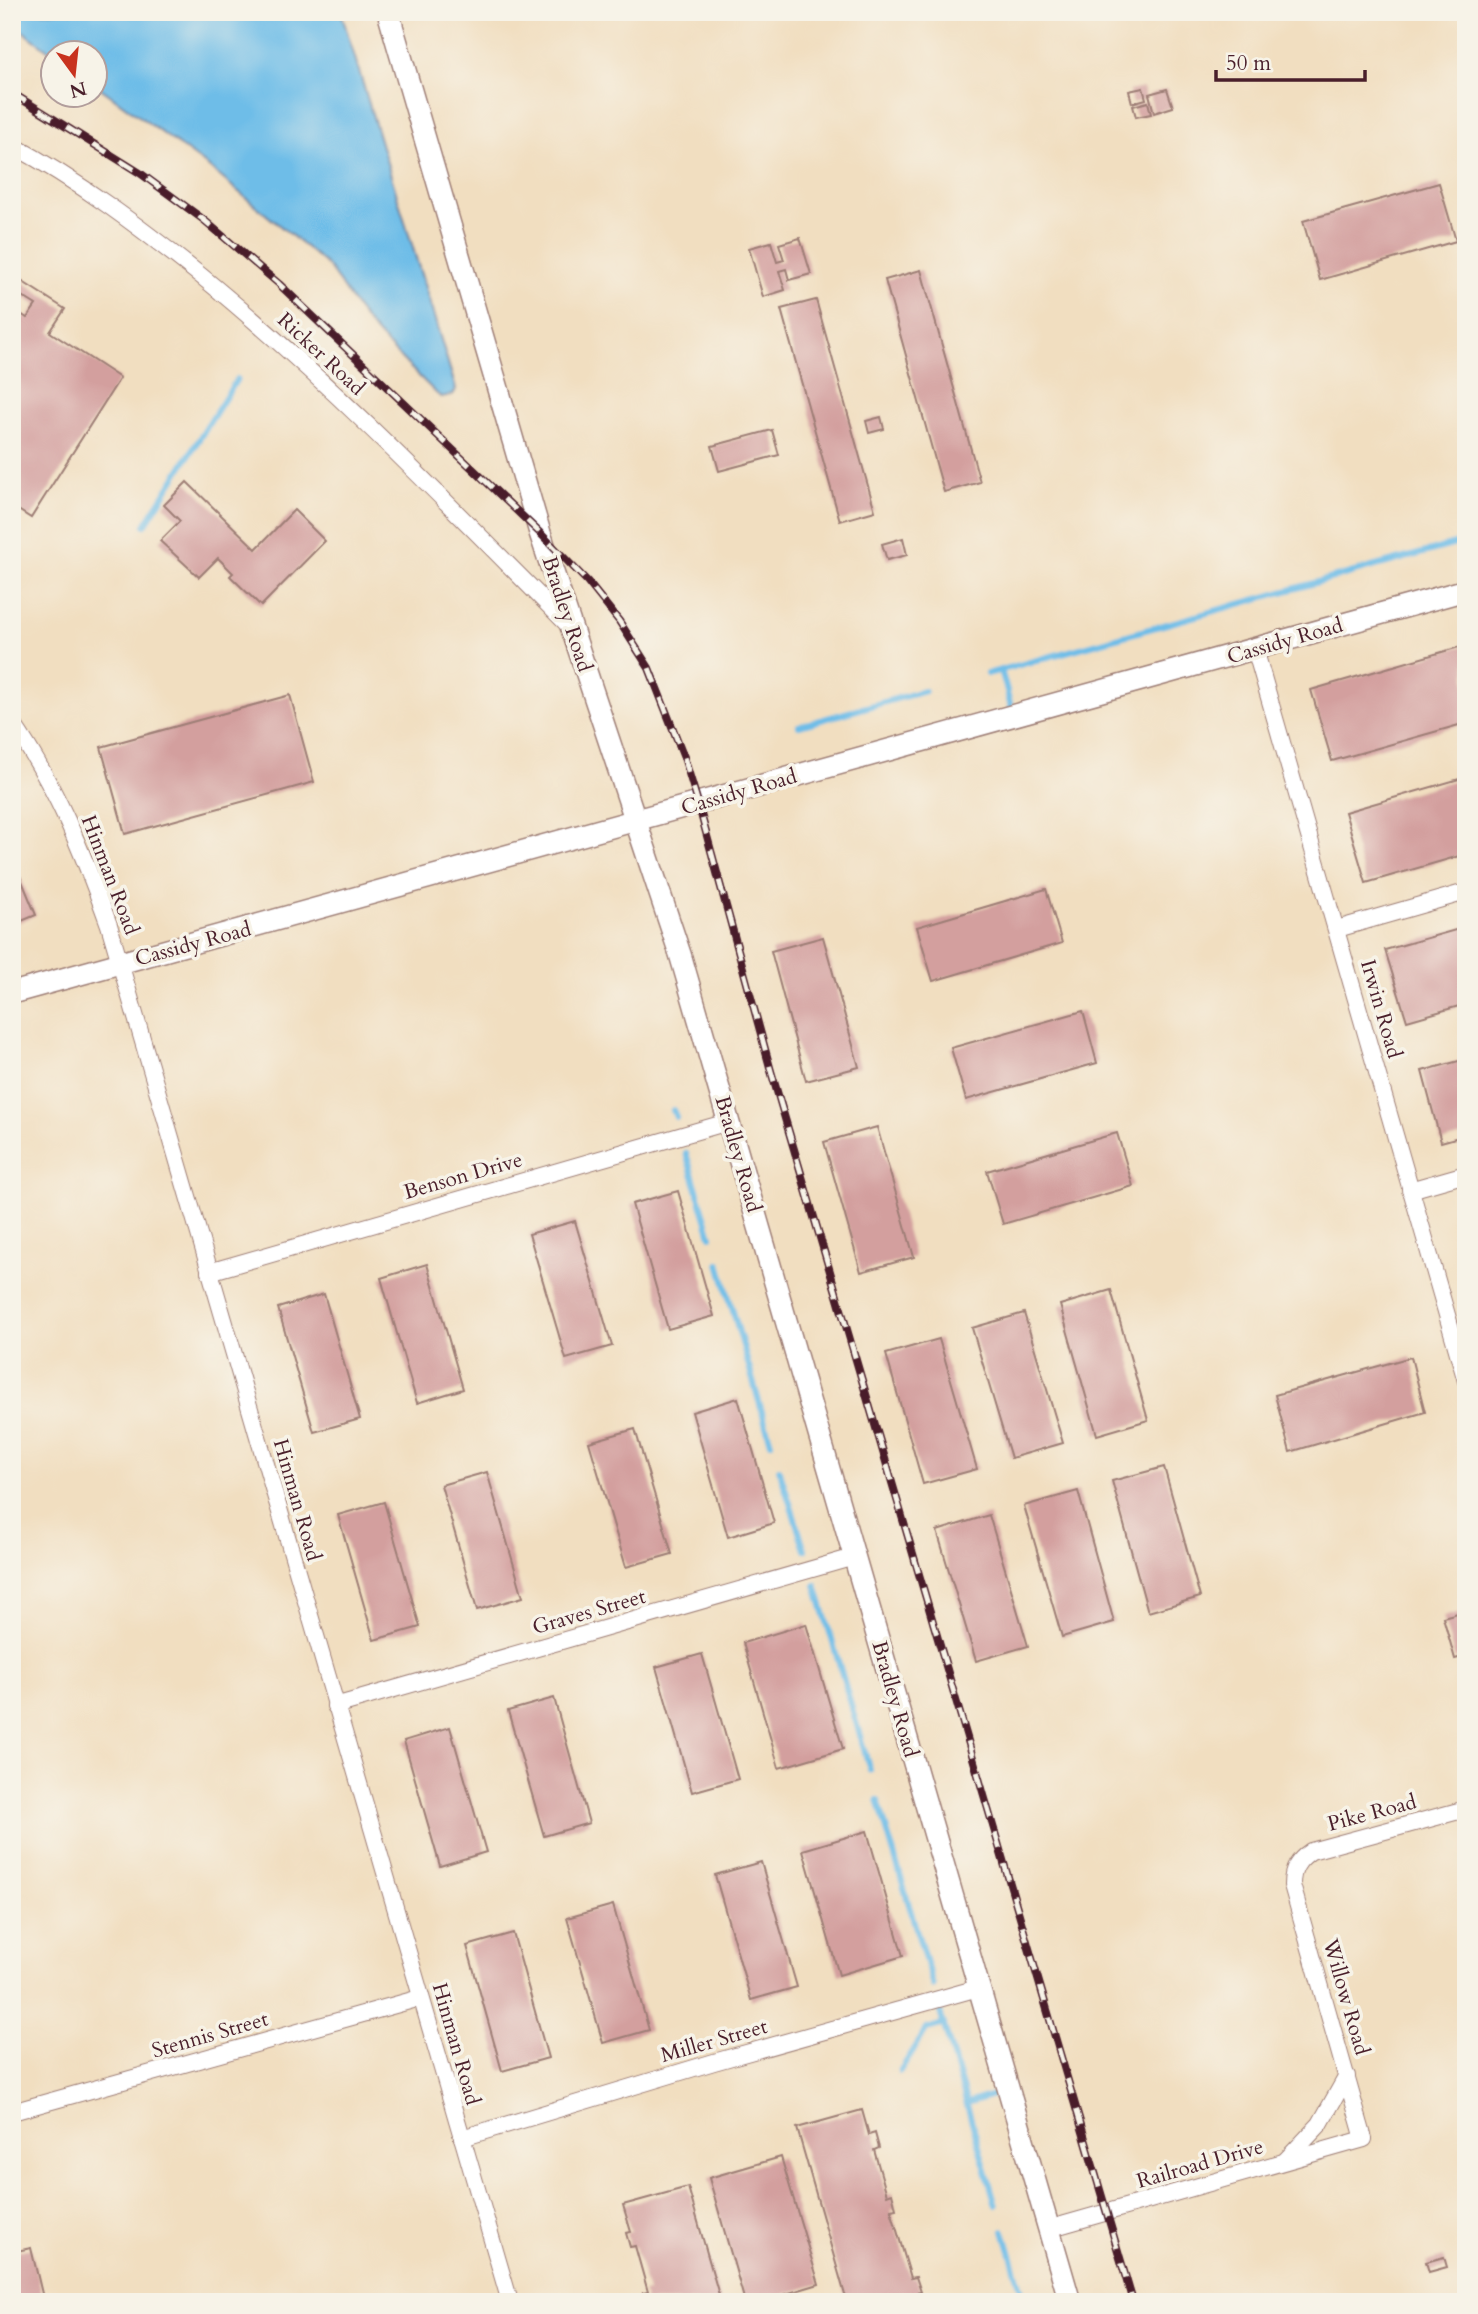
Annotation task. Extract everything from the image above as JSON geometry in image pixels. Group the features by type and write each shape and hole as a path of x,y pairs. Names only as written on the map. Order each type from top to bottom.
{"street":[{"name":"Bradley Road","path":"388,12 540,533 680,954 1070,2302"},
{"name":"Ricker Road","path":"12,145 36,158 148,233 243,311 396,452 572,628"},
{"name":"Cassidy Road","path":"12,993 1466,590"},
{"name":"Irwin Road","path":"1255,649 1466,1381"},
{"name":"Hinman Road","path":"12,722 40,766 77,839 109,925 510,2302"},
{"path":"1337,929 1466,892"},
{"name":"Benson Drive","path":"209,1272 728,1122"},
{"path":"1410,1190 1466,1174"},
{"name":"Graves Street","path":"335,1706 854,1557"},
{"name":"Pike Road","path":"1296,1866 1301,1858 1311,1852 1466,1809"},
{"name":"Willow Road","path":"1296,1866 1292,1876 1293,1885 1364,2139"},
{"name":"Miller Street","path":"461,2138 715,2062 978,1988"},
{"name":"Stennis Street","path":"12,2112 420,1998"},
{"path":"1285,2161 1320,2124 1347,2076"},
{"name":"Railroad Drive","path":"1048,2229 1364,2139"}],"water":[{"path":"12,12 341,12 456,389 453,395 441,397 437,394 387,344 371,327 326,264 210,168 108,93 108,38 38,38 38,42 12,23"}],"building":[{"path":"1143,88 1146,99 1132,103 1129,91"},
{"path":"1167,89 1173,107 1154,113 1149,94"},
{"path":"1148,102 1151,114 1136,117 1133,106"},
{"path":"1439,183 1456,241 1320,280 1303,221"},
{"path":"800,238 811,274 789,280 786,269 779,271 785,290 763,297 749,248 771,242 777,262 784,260 779,244"},
{"path":"921,270 980,482 944,492 885,280"},
{"path":"12,275 65,309 50,332 120,378 31,518 12,506 12,308 27,318 36,305 12,290"},
{"path":"816,300 875,511 840,521 781,309"},
{"path":"881,417 884,429 869,433 866,421"},
{"path":"772,430 779,455 719,471 712,446"},
{"path":"187,482 256,549 294,510 325,541 261,606 230,576 233,573 218,558 199,577 160,541 180,521 164,505"},
{"path":"903,538 907,555 887,560 882,544"},
{"path":"1466,645 1466,723 1332,761 1311,690"},
{"path":"290,695 314,782 125,834 101,747"},
{"path":"1466,777 1466,854 1366,883 1345,812"},
{"path":"12,857 36,915 12,925"},
{"path":"1046,889 1062,943 933,981 917,927"},
{"path":"1466,927 1466,1004 1407,1021 1385,950"},
{"path":"823,937 859,1067 806,1081 771,951"},
{"path":"1083,1011 1097,1063 966,1100 951,1048"},
{"path":"1466,1059 1466,1135 1441,1142 1422,1071"},
{"path":"877,1127 914,1257 861,1272 824,1142"},
{"path":"1117,1133 1133,1186 1003,1224 987,1171"},
{"path":"678,1191 714,1316 668,1329 632,1204"},
{"path":"575,1221 612,1346 566,1359 529,1234"},
{"path":"427,1264 463,1389 417,1403 381,1278"},
{"path":"1111,1290 1148,1420 1097,1435 1060,1305"},
{"path":"324,1294 360,1419 314,1432 278,1308"},
{"path":"1024,1313 1063,1443 1011,1458 972,1328"},
{"path":"939,1339 977,1469 923,1484 886,1354"},
{"path":"1411,1357 1425,1412 1290,1452 1275,1395"},
{"path":"738,1398 774,1523 728,1537 692,1412"},
{"path":"635,1429 672,1554 626,1567 589,1442"},
{"path":"1164,1467 1200,1597 1148,1612 1112,1481"},
{"path":"487,1472 523,1597 477,1610 441,1485"},
{"path":"1078,1491 1114,1622 1062,1637 1024,1506"},
{"path":"384,1502 420,1627 374,1640 338,1515"},
{"path":"989,1515 1028,1646 976,1661 937,1531"},
{"path":"1465,1611 1466,1656 1455,1659 1443,1617"},
{"path":"806,1624 843,1749 779,1768 743,1643"},
{"path":"702,1654 738,1779 692,1792 656,1667"},
{"path":"554,1698 589,1823 544,1836 508,1711"},
{"path":"450,1727 486,1852 440,1866 404,1741"},
{"path":"867,1831 903,1956 839,1975 803,1850"},
{"path":"761,1862 797,1987 751,2000 715,1875"},
{"path":"613,1905 649,2030 603,2043 567,1918"},
{"path":"513,1933 548,2058 502,2071 467,1946"},
{"path":"862,2110 869,2135 875,2133 879,2148 874,2150 887,2195 892,2193 896,2209 891,2210 911,2278 916,2277 921,2292 916,2293 918,2302 847,2302 797,2128"},
{"path":"781,2157 819,2284 759,2302 745,2302 709,2178"},
{"path":"688,2187 721,2302 646,2302 643,2293 648,2292 635,2246 630,2247 626,2233 631,2232 623,2205"},
{"path":"31,2248 44,2302 12,2302 12,2252"},
{"path":"1444,2257 1447,2267 1429,2272 1426,2262"}],"waterway":[{"path":"145,525 237,379"},
{"path":"987,674 1466,541"},
{"path":"1001,670 1007,691"},
{"path":"799,726 924,691"},
{"path":"1008,696 1012,711"},
{"path":"673,1110 676,1117"},
{"path":"686,1153 711,1236"},
{"path":"719,1263 771,1443"},
{"path":"779,1469 805,1550"},
{"path":"816,1585 870,1770"},
{"path":"878,1800 933,1986"},
{"path":"940,2012 996,2205"},
{"path":"900,2071 927,2029 944,2024"},
{"path":"967,2103 1006,2091"},
{"path":"1004,2231 1025,2302"}],"railway":[{"path":"12,93 140,173 204,220 279,284 587,581 619,621 649,668 684,757 698,803 771,1071 1133,2302"}]}
